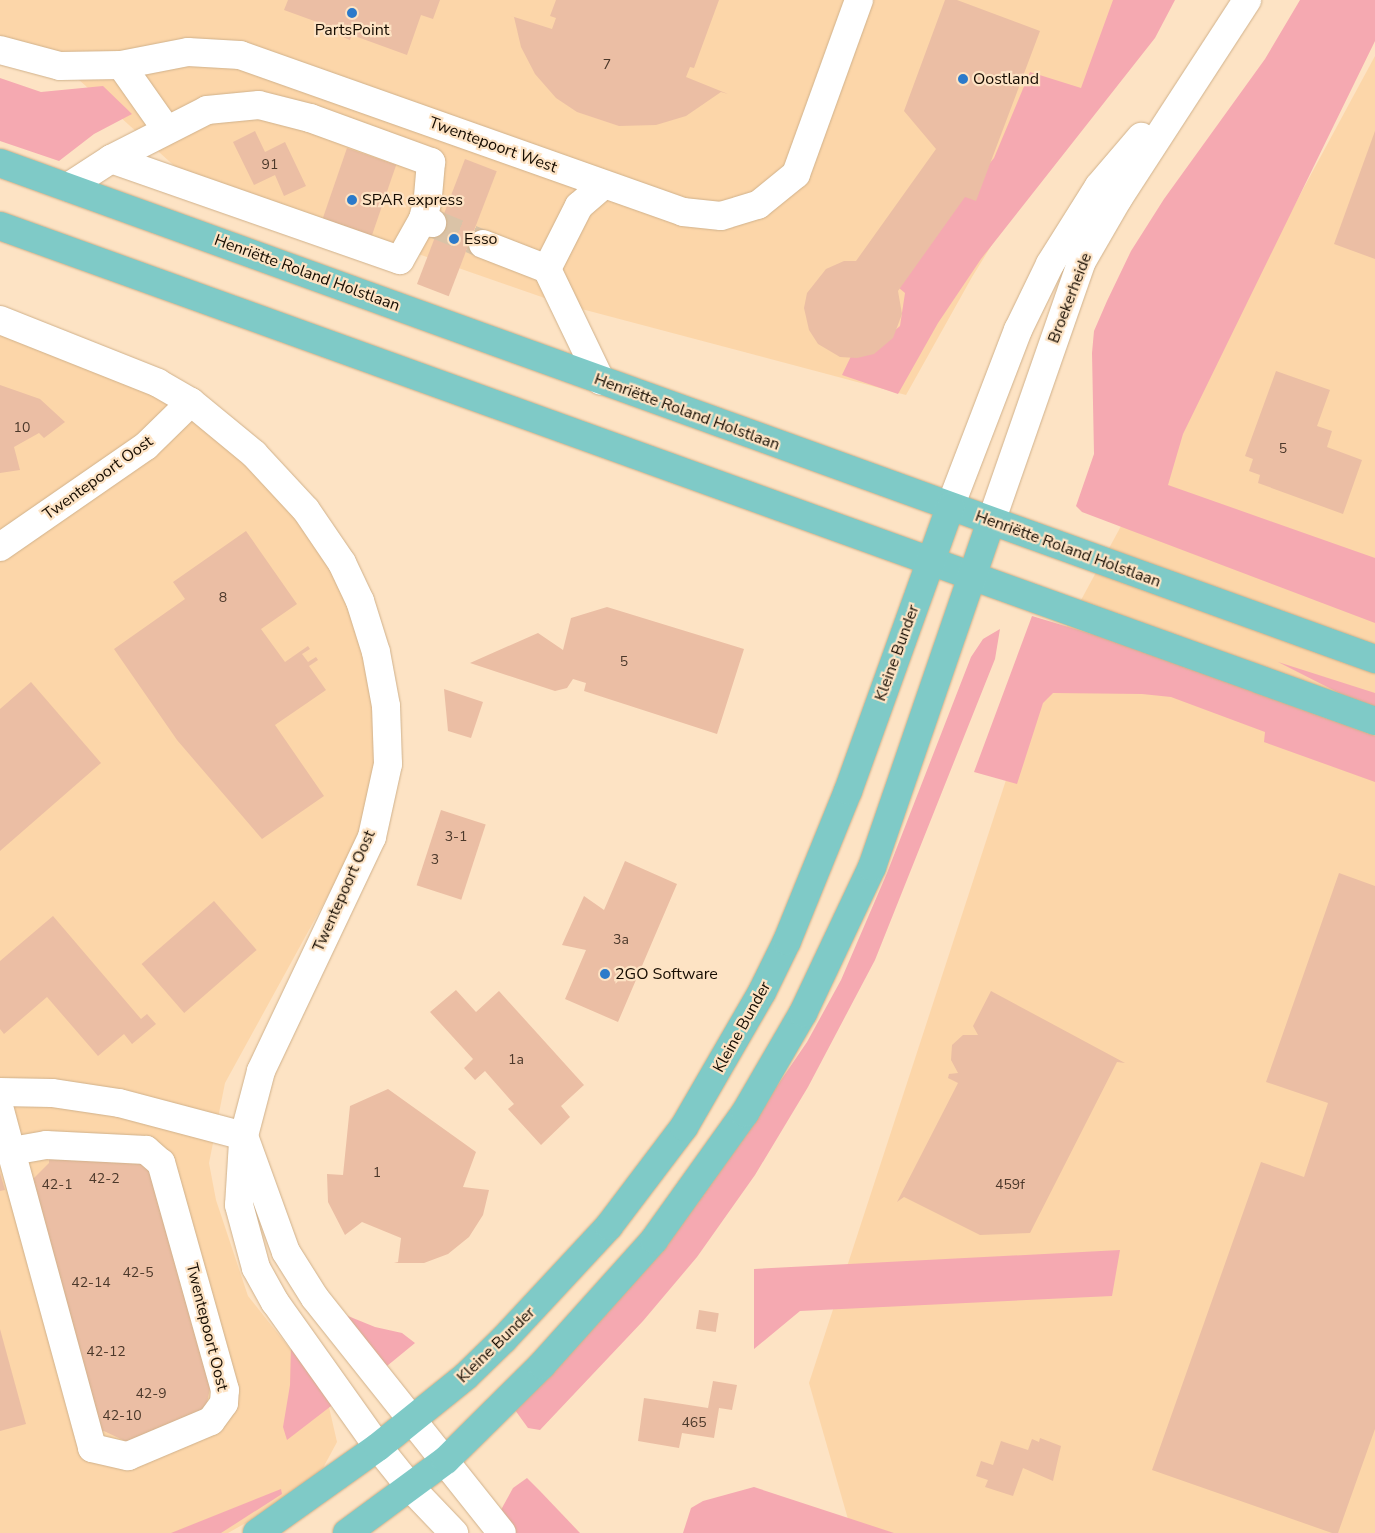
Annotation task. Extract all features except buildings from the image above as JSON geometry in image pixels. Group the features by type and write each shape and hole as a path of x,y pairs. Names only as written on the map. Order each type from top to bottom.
{"main road":[{"name":"Henriëtte Roland Holstlaan","path":"0,163 1375,659"},
{"path":"0,226 1375,721"},
{"name":"Kleine Bunder","path":"257,1533 378,1447 466,1376 550,1293 610,1226 684,1127 762,992 787,942 848,791 950,507"},
{"name":"Broekerheide","path":"972,576 991,522"},
{"path":"347,1533 446,1460 542,1365 654,1240 745,1113 803,1013 872,867 972,576"}],"street":[{"name":"Twentepoort West","path":"0,50 60,66 121,65 188,52 240,55 683,212 721,216 758,205 796,174 859,0"},
{"name":"Broekerheide","path":"991,522 1082,261 1118,199 1247,0"},
{"name":"Broekerheide","path":"950,507 1018,330 1070,229 1099,186 1219,45"},
{"path":"121,65 166,129"},
{"path":"68,187 111,159 206,110 250,106 310,118 431,162 427,221 400,260 111,159"},
{"path":"547,269 579,206 604,184"},
{"path":"483,244 547,269 601,381"},
{"name":"Twentepoort Oost","path":"0,320 158,383 190,402 254,454 306,510 342,563 360,602 376,652 386,706 388,764 372,837 261,1071 244,1136 239,1204 256,1268 275,1302 378,1447 410,1487 454,1533"},
{"name":"Twentepoort Oost","path":"0,547 146,446 190,402"},
{"path":"0,1092 52,1093 119,1103 244,1136 286,1252 315,1298 414,1418 502,1533"},
{"name":"Twentepoort Oost","path":"0,1110 11,1151 92,1448 128,1456 211,1421 224,1403 225,1390 161,1163 146,1150 46,1146 11,1151"}],"shaded area":[{"path":"0,0 1143,0 972,277 906,395 559,303 180,171 47,51 0,40"},
{"path":"1113,0 1175,0 1155,38 981,259 938,323 898,394 842,375 854,350 873,349 900,326 905,293 892,282 994,158 1030,72 1081,88"},
{"path":"1300,0 1375,0 1375,41 1183,434 1168,485 1375,558 1375,623 1082,512 1076,506 1094,454 1092,353 1094,331 1107,301 1131,251 1164,199 1265,59"},
{"path":"1375,56 1375,1533 852,1533 809,1383 1040,676"},
{"path":"0,78 41,92 103,86 132,114 94,134 59,161 0,141"},
{"path":"0,324 174,403 264,463 341,565 371,688 375,761 365,828 225,1083 209,1163 216,1200 248,1296 326,1394 337,1442 323,1468 288,1499 228,1533 0,1533"},
{"path":"1032,616 1105,638 1375,736 1375,782 1264,742 1265,732 1171,697 1142,694 1053,693 1043,703 1017,784 974,772"},
{"path":"1000,629 995,659 875,960 808,1087 755,1175 697,1257 643,1321 540,1430 528,1428 515,1410 751,1124 807,1042 841,980 887,873 971,657 983,639"},
{"path":"1278,662 1375,693 1375,707 1345,696"},
{"path":"1120,1250 1112,1296 800,1311 754,1349 754,1269"},
{"path":"343,1314 375,1327 402,1333 415,1343 387,1366"},
{"path":"291,1345 335,1403 287,1440 283,1427 290,1385"},
{"path":"527,1478 580,1533 511,1533 497,1517 513,1488"},
{"path":"754,1487 894,1533 683,1533 691,1508 703,1501"},
{"path":"281,1489 282,1494 221,1533 171,1533"}],"tunnel":[{"path":"432,223 483,244"}],"place":[{"name":"PartsPoint","path":"352,13"},
{"name":"Oostland","path":"963,79"},
{"name":"SPAR express","path":"352,200"},
{"name":"Esso","path":"454,239"},
{"name":"2GO Software","path":"605,974"}]}
